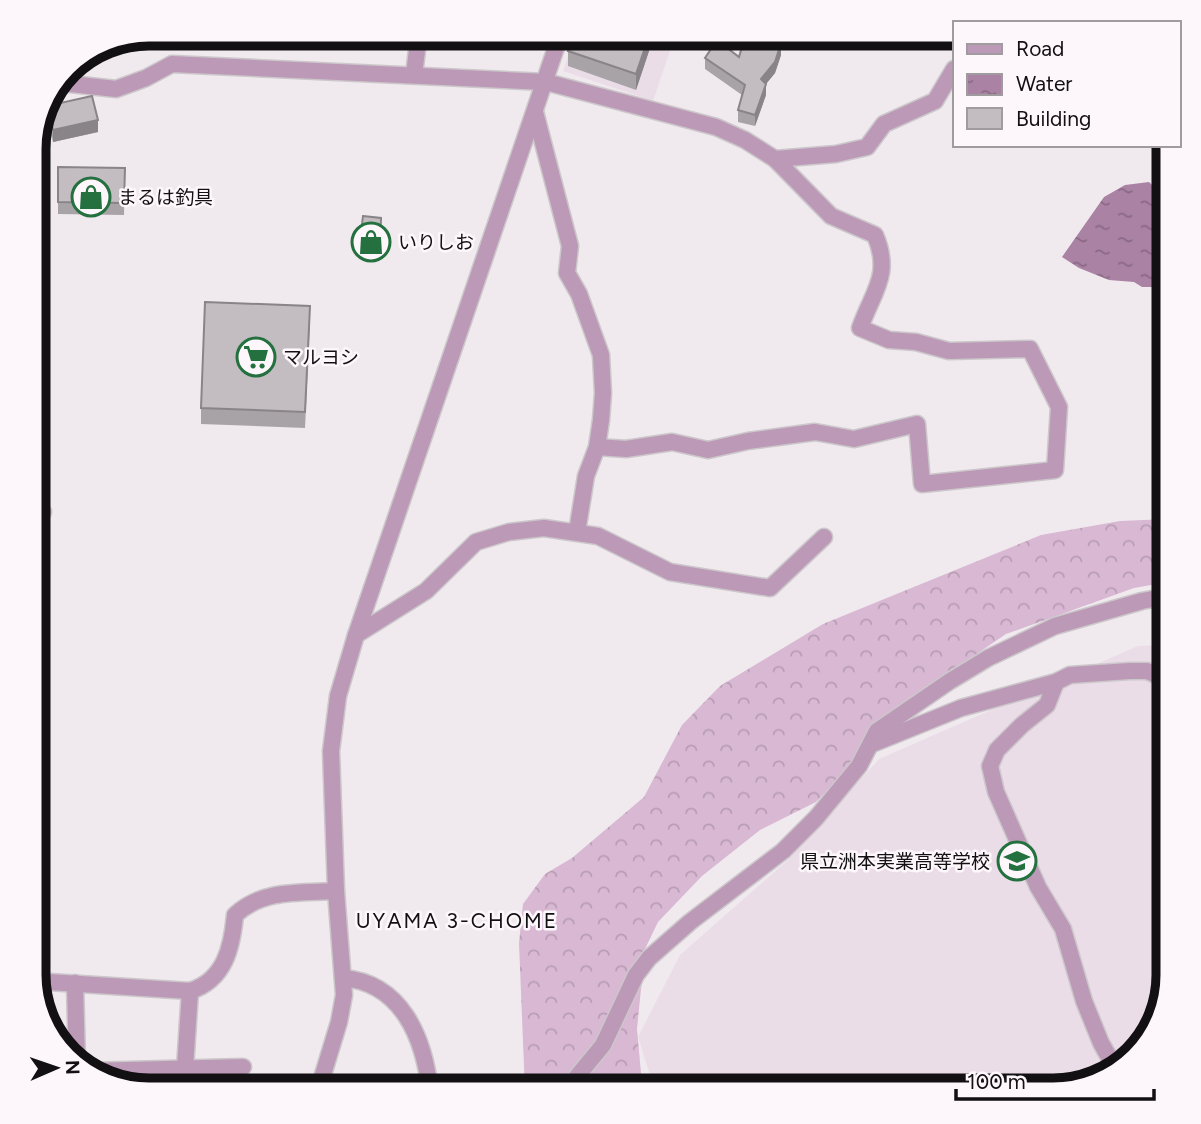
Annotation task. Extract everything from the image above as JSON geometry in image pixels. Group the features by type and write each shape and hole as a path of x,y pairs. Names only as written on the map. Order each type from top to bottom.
{"street":[{"path":"414,75 417,46"},
{"path":"322,1078 344,995 336,891 331,751 338,696 356,635 557,46"},
{"path":"69,84 116,89 146,78 172,64 545,82 716,127 745,140 775,159 831,216 875,235 883,253 882,275 860,328 889,340 916,342 949,351 1030,349 1059,407 1055,470 922,484 917,424 854,439 815,432 748,441 708,450 672,442 626,449 597,447"},
{"path":"775,159 836,154 867,146 884,124 935,101 953,71"},
{"path":"535,112 570,246 567,273 579,294 600,355 603,393 597,447 586,476 577,532"},
{"path":"356,635 426,591 476,542 509,532 544,528 598,536 670,572 769,588 824,537"},
{"path":"576,1078 603,1045 636,975 649,958 690,922 783,851 816,818 859,766 877,732 988,658 1055,626 1156,598"},
{"path":"872,744 961,708 1056,682 1070,675 1130,671 1147,671 1156,675"},
{"path":"1056,682 1047,705 997,750 990,766 996,792 1022,852 1038,887 1063,929 1084,1001 1111,1060"},
{"path":"46,982 190,990 203,987 224,964 232,943 235,915 247,904 267,895 336,891"},
{"path":"344,978 359,979 372,984 403,1008 424,1056 428,1078"},
{"path":"75,983 76,1033"},
{"path":"186,1068 190,990"},
{"path":"108,1070 243,1067"}],"shaded area":[{"path":"572,46 672,46 653,101 563,71"},
{"path":"1156,645 1156,975 1148,1015 1125,1048 1092,1071 1072,1077 651,1078 638,1037 680,955 788,860 879,759 1138,646"}],"green space":[{"path":"1155,520 1156,584 1134,588 1006,634 871,726 852,765 816,802 760,830 702,876 658,922 645,949 637,1029 641,1078 524,1078 519,943 523,904 545,874 572,858 644,797 682,725 720,686 823,624 1041,535 1120,521"}],"water":[{"path":"1149,182 1155,190 1155,287 1109,280 1079,268 1062,257 1104,197 1125,185"}],"building":[{"path":"570,46 646,46 636,74 568,51"},
{"path":"713,46 725,46 739,57 742,46 780,46 775,62 761,79 766,84 755,115 738,110 745,85 705,58"},
{"path":"92,96 98,120 53,130 50,119 56,104"},
{"name":"まるは釣具","path":"58,167 125,168 124,203 58,202"},
{"name":"いりしお","path":"363,216 381,218 380,251 359,249"},
{"name":"マルヨシ","path":"205,302 310,306 305,412 201,408"}],"place":[{"name":"まるは釣具","path":"91,197"},
{"name":"いりしお","path":"371,242"},
{"name":"マルヨシ","path":"256,357"},
{"name":"県立洲本実業高等学校","path":"1017,861"}],"district":[{"name":"UYAMA 3-CHOME","path":"457,920"}]}
